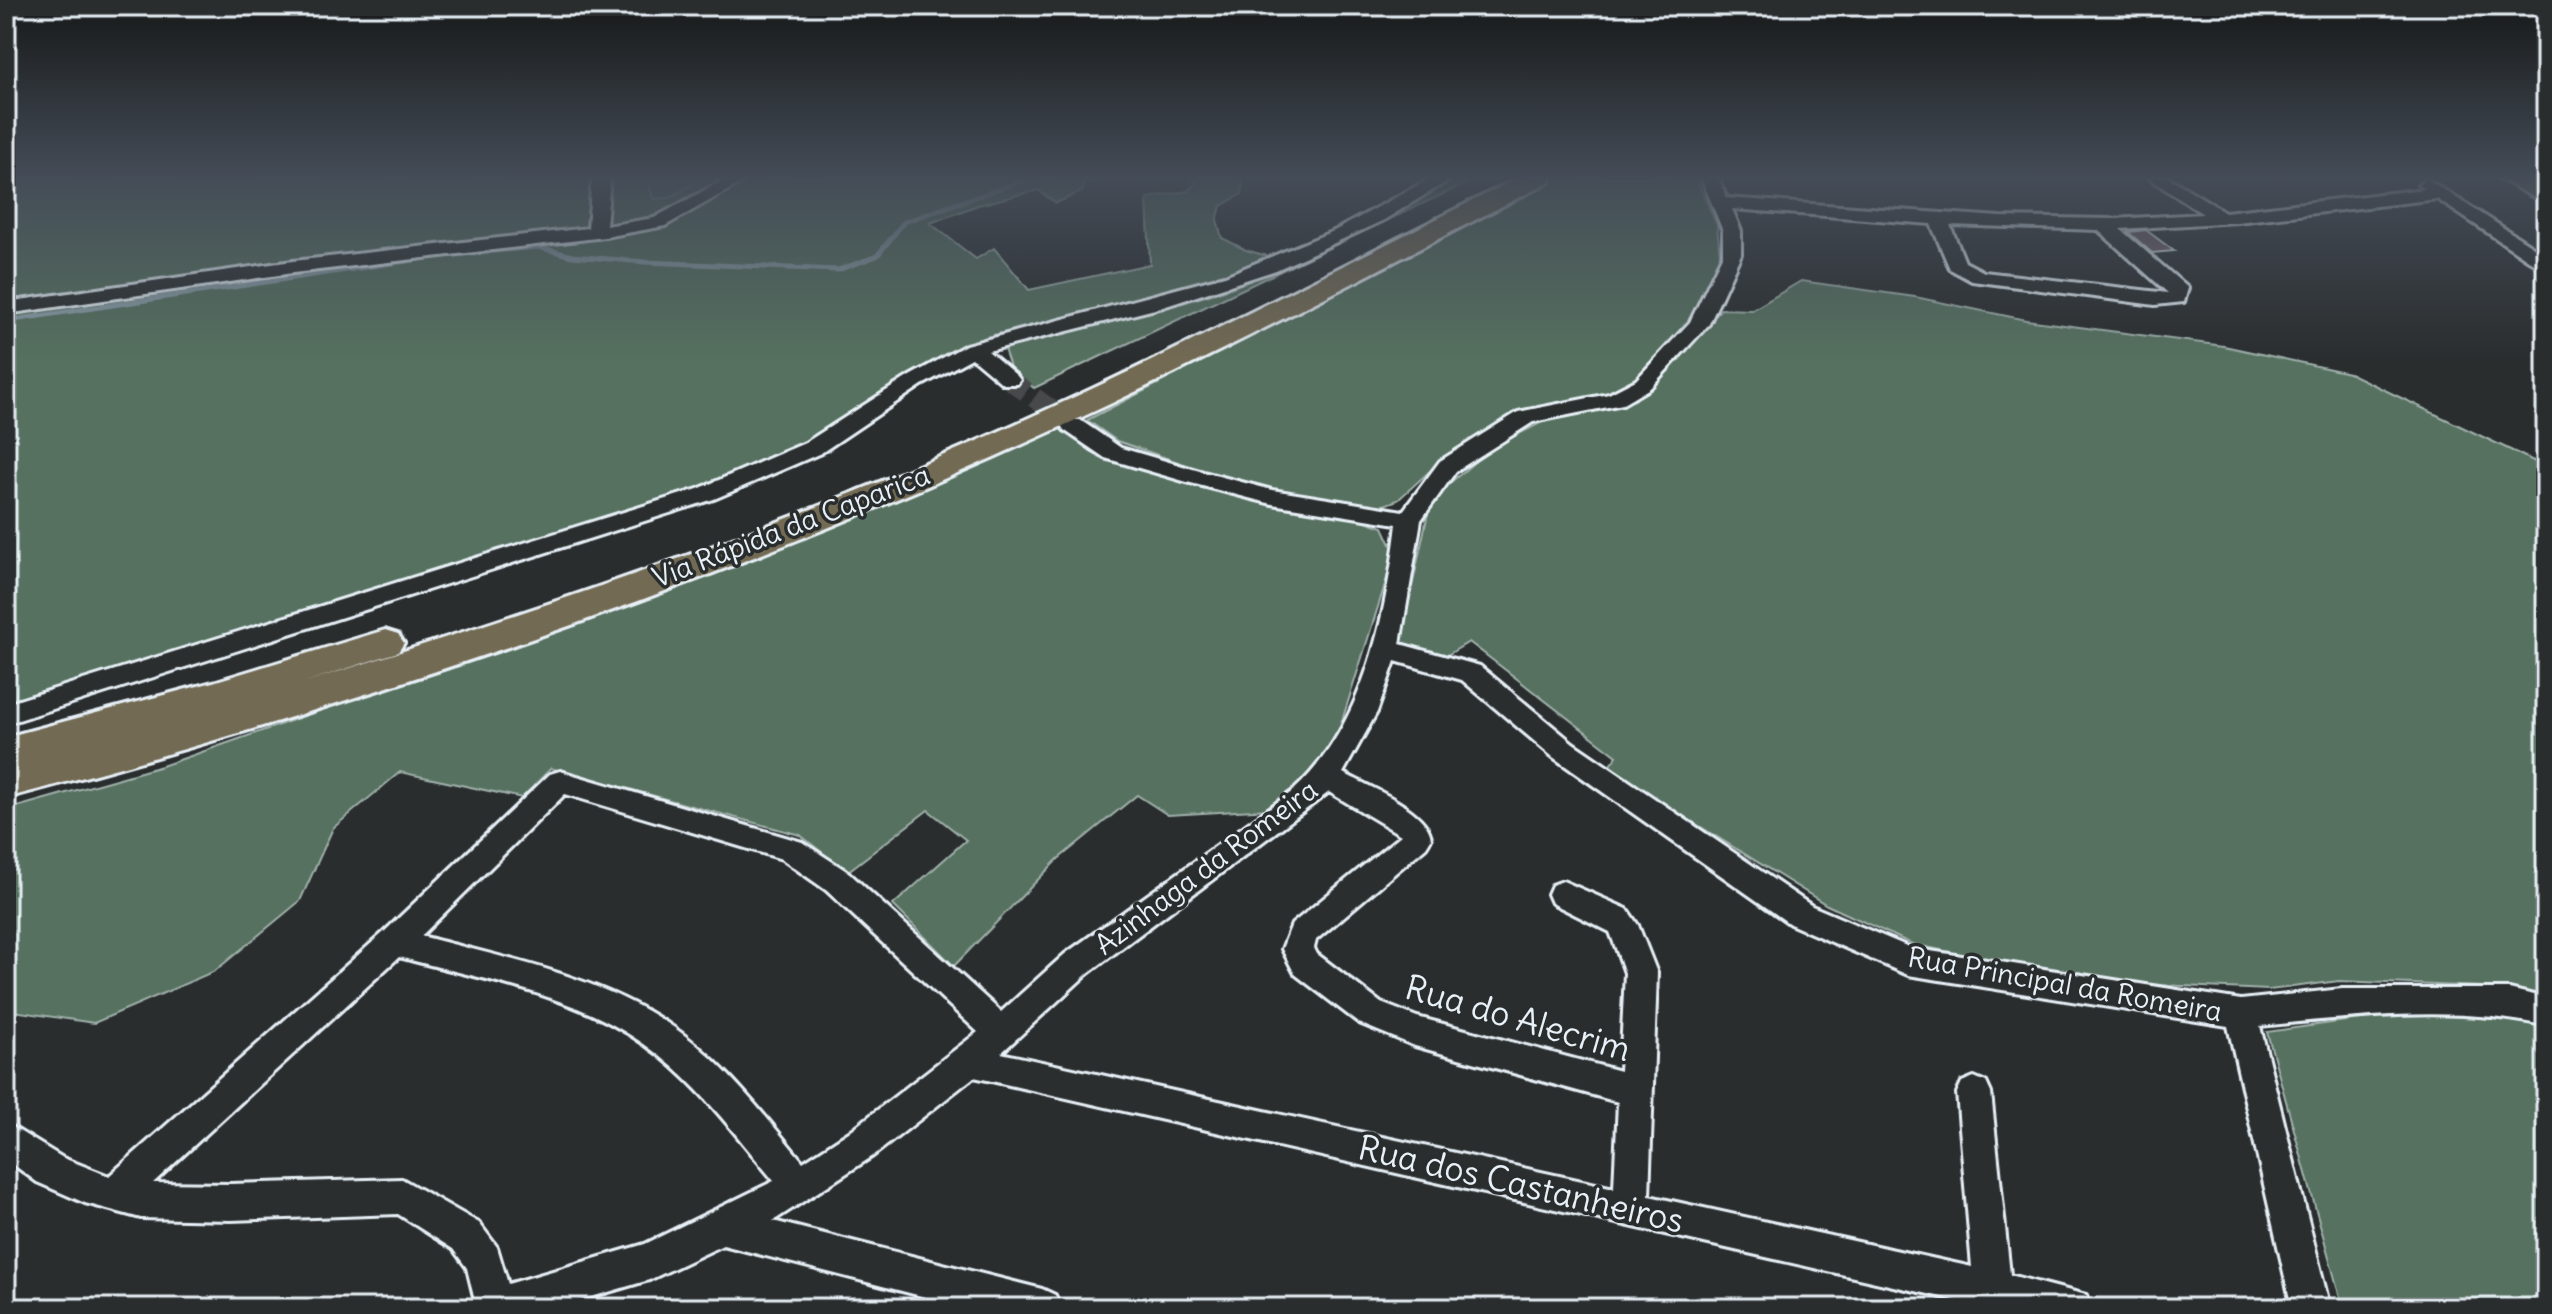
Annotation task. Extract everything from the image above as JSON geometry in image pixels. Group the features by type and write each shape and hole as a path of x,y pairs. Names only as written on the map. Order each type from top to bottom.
{"highway":[{"name":"Via Rápida da Caparica","path":"6,752 215,696 498,609 773,510 873,471 1052,392 1370,238"},
{"name":"Via Rápida da Caparica","path":"6,782 212,726 488,638 814,519 1065,413 1417,238"}],"street":[{"path":"6,308 293,267 549,238"},
{"path":"6,714 706,494 813,448 915,381 973,349 1002,338 1157,302 1249,275 1328,238"},
{"path":"1072,425 1113,453 1195,477 1272,497 1409,519 1448,466 1526,417 1615,399 1643,384 1699,324 1732,254 1732,238"},
{"path":"1946,238 1957,265 1979,277 2155,299 2177,298 2178,288 2119,238"},
{"path":"2509,238 2546,263"},
{"path":"973,349 1010,380"},
{"name":"Azinhaga da Romeira","path":"493,1308 649,1261 724,1227 799,1184 861,1144 969,1061 1076,964 1303,799 1327,777 1363,712 1386,649 1405,558 1409,519"},
{"name":"Rua Principal da Romeira","path":"1386,649 1471,673 1563,750 1801,915 1908,961 2241,1014 2342,1003 2509,1003 2546,1012"},
{"name":"Rua do Alecrim","path":"1327,777 1405,821 1416,832 1416,839 1303,933 1298,949 1306,964 1370,1013 1415,1031 1636,1091"},
{"path":"115,1194 394,942 560,782 792,850 837,881 999,1031"},
{"path":"1563,894 1616,918 1632,941 1641,973 1631,1209"},
{"path":"394,942 533,981 614,1010 656,1033 737,1111 799,1184"},
{"path":"2241,1014 2311,1308"},
{"name":"Rua dos Castanheiros","path":"969,1061 2073,1308"},
{"path":"1974,1093 1993,1290"},
{"path":"6,1139 50,1170 115,1194 141,1200 231,1202 402,1196 466,1236 484,1260 493,1308"},
{"path":"724,1227 1042,1308"}],"green space":[{"path":"6,238 950,238 976,259 994,248 1029,290 1150,264 1149,238 1223,238 1246,250 1274,258 1250,269 986,337 922,367 829,429 759,468 6,705"},
{"path":"1341,238 1350,238 1034,388 1011,370 1003,346 1199,298 1257,278"},
{"path":"1443,238 1718,238 1721,265 1688,325 1634,383 1602,396 1540,408 1499,424 1444,458 1398,500 1376,508 1242,484 1117,441 1087,420"},
{"path":"1801,281 1915,297 2026,320 2224,346 2349,373 2546,467 2546,1002 2484,987 2339,981 2269,990 2095,982 1912,944 1827,905 1607,769 1617,756 1469,642 1444,657 1400,643 1431,499 1490,449 1548,419 1635,400 1721,309 1752,310"},
{"path":"1061,429 1100,458 1192,485 1348,515 1383,527 1395,553 1340,727 1312,775 1271,809 1168,815 1137,795 1057,860 954,966 893,905 966,840 928,810 847,872 800,835 551,768 522,798 400,772 333,828 300,901 215,971 94,1023 6,1010 6,810 162,766 593,615 814,534"},
{"path":"2404,1013 2522,1020 2546,1025 2546,1308 2343,1308 2267,1032"}],"building":[{"path":"2135,238 2157,238 2174,251 2152,253"}],"waterway":[{"path":"6,321 433,257 538,247 572,256 645,262 838,270 877,256 891,238"}],"tunnel":[{"path":"1010,380 1072,425"}]}
